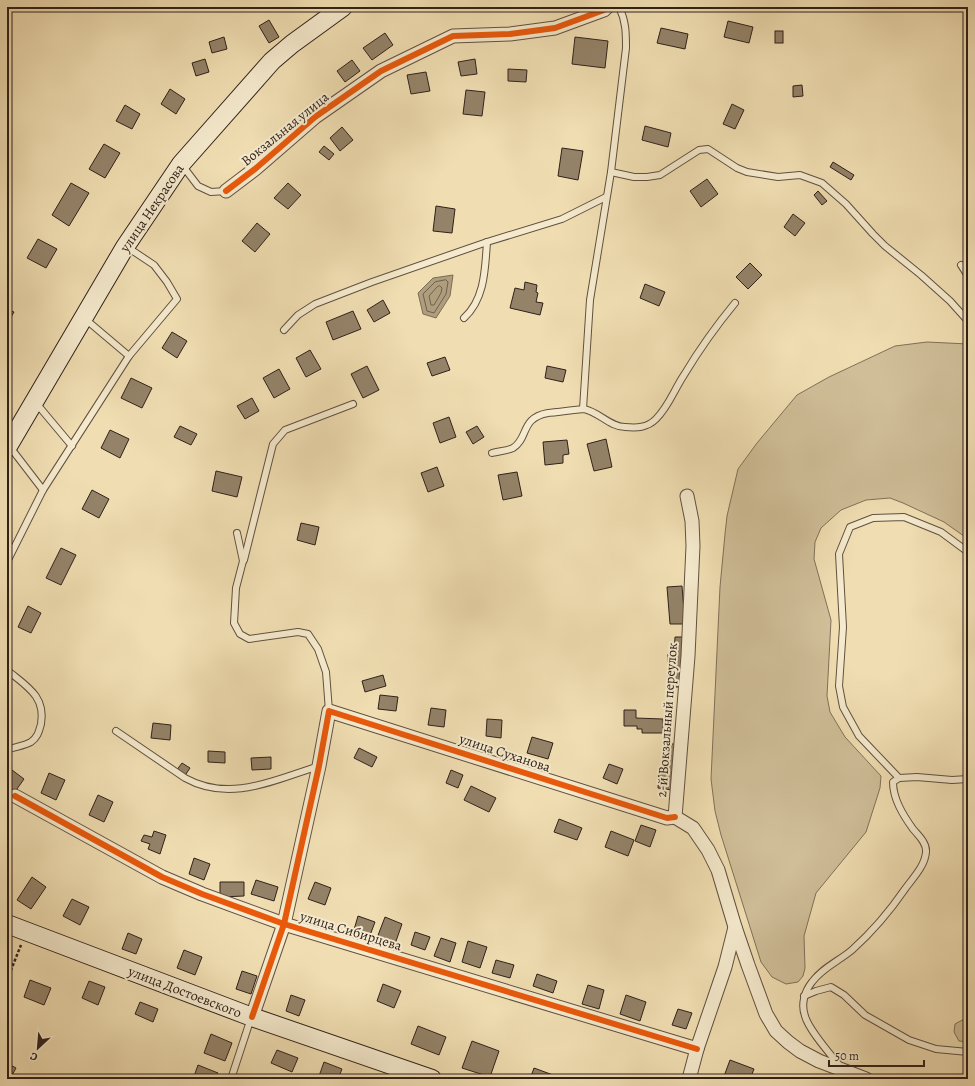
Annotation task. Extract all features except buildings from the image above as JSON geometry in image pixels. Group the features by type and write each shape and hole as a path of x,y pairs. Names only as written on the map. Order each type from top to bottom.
{"main road":[{"name":"улица Некрасова","path":"8,446 125,246 181,164 272,61 292,44 343,7"},
{"name":"улица Достоевского","path":"7,924 252,1017 432,1079"}],"street":[{"name":"Вокзальная улица","path":"226,191 255,169 315,117 381,71 453,36 510,34 555,28 604,10 608,7"},
{"name":"2-й Вокзальный переулок","path":"687,496 692,521 693,546 688,656 675,817 693,828 708,850 718,870 735,927 766,1014 776,1031 800,1051 842,1075 866,1079"},
{"name":"улица Суханова","path":"329,711 667,818 675,817"},
{"path":"252,1017 284,924 319,766 329,711"},
{"name":"улица Сибирцева","path":"15,796 162,877 202,894 284,924 697,1050"},
{"path":"689,1079 697,1050 725,967 735,927"}],"lane":[{"path":"583,409 590,300 611,172 626,48 626,30 624,17 620,7"},
{"path":"611,172 634,177 660,175 699,150 708,149 737,168 747,172 778,177 800,175 822,183 846,204 885,246 950,301 968,321"},
{"path":"181,164 198,186 211,192 226,191"},
{"path":"284,330 298,315 315,304 372,282 488,242 562,219 606,198"},
{"path":"464,318 472,311 485,279 488,242"},
{"path":"7,562 43,490 129,356 177,299 168,282 154,265 125,246"},
{"path":"961,265 968,276"},
{"path":"492,453 512,448 519,441 528,424 534,417 547,414 583,409 600,416 619,427 643,428 656,420 670,402 683,376 713,330 735,303"},
{"path":"83,317 129,356"},
{"path":"34,401 72,446"},
{"path":"329,711 326,672 318,649 308,634 298,632 249,639 240,634 234,623 236,588 273,444 285,430 353,404"},
{"path":"8,446 43,490"},
{"path":"899,778 859,736 843,707 839,686 843,627 839,554 850,527 873,518 904,518 941,532 968,552"},
{"path":"237,533 244,561"},
{"path":"7,670 31,690 39,701 42,711 39,734 30,742 7,750"},
{"path":"116,731 185,778 208,788 238,790 319,766"},
{"path":"842,1075 805,1018 803,1007 804,996 812,982 832,964 851,951 883,920 921,867 926,851 924,844 912,828 896,801 893,790 893,782 899,778 917,777 952,780 968,779"},
{"path":"804,996 831,987 844,995 864,1015 909,1040 936,1049 968,1052"},
{"path":"231,1079 252,1017"}],"path":[{"path":"7,980 27,932"}],"shaded area":[{"path":"927,342 968,344 968,539 944,522 890,498 866,500 841,510 821,528 815,542 814,559 831,620 827,696 830,712 845,737 881,776 880,788 866,832 816,893 804,936 805,968 803,976 798,982 786,984 772,977 761,962 721,835 715,811 711,779 720,587 727,516 738,469 757,443 797,395 829,377 895,346"},
{"path":"968,1017 968,1042 959,1041 954,1032 955,1024"}],"water":[{"path":"453,275 450,296 436,318 423,314 418,293 433,278"}],"cycle path":[{"path":"226,191 255,169 315,117 381,71 453,36 510,34 555,28 604,10 607,7"},
{"path":"252,1017 284,924 319,766 329,711 667,818 675,817"},
{"path":"15,796 162,877 202,894 284,924 697,1049"}]}
